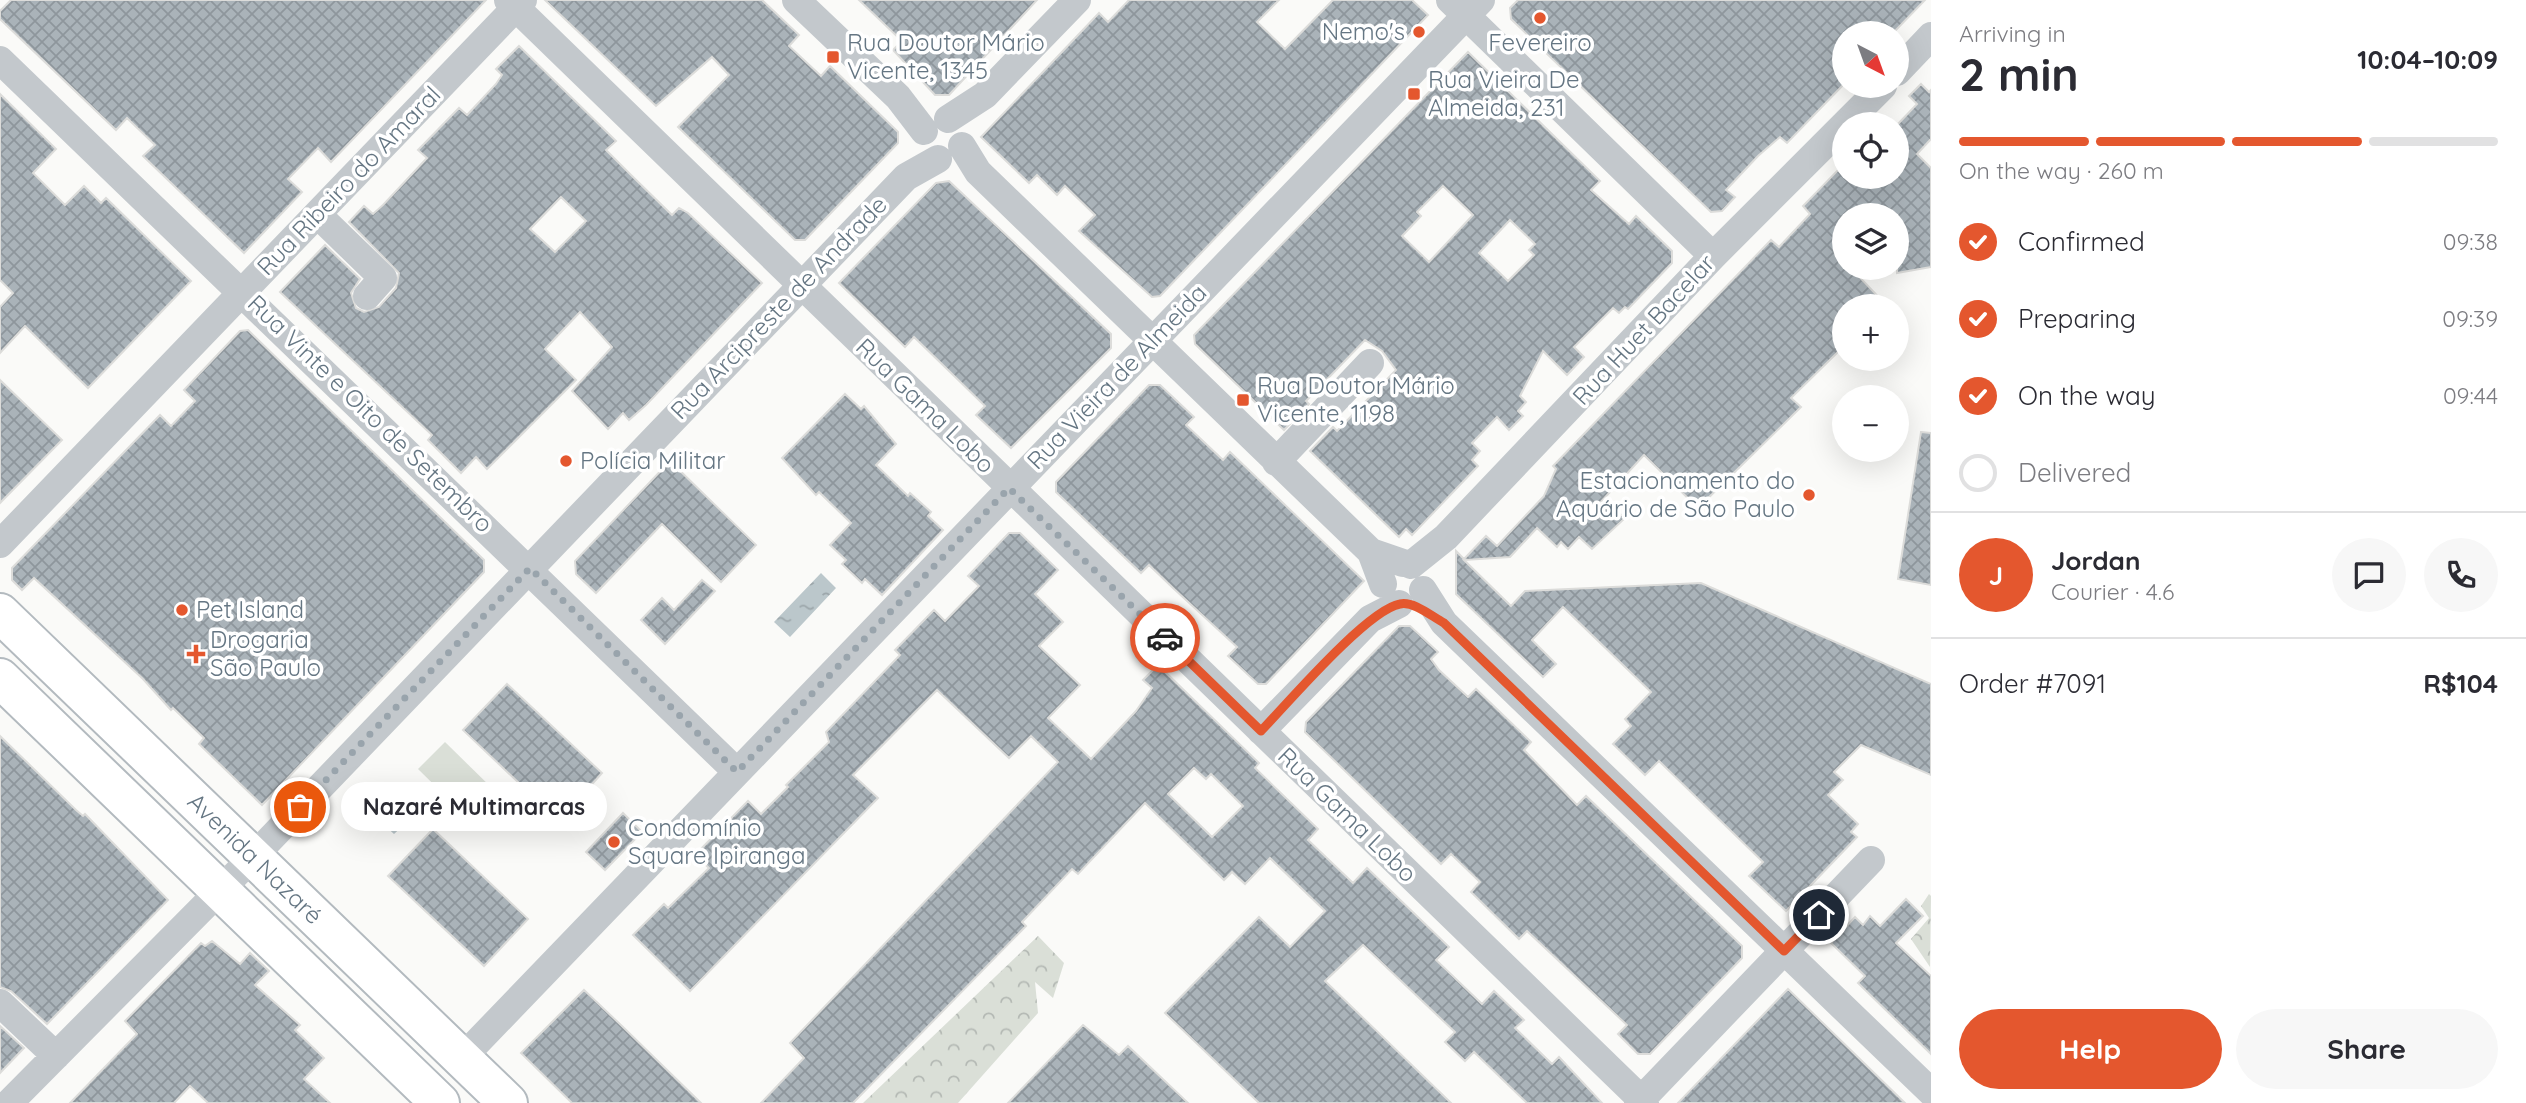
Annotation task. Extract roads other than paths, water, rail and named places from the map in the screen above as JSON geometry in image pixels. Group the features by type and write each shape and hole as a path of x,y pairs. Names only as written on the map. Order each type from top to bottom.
{"main road":[{"name":"Avenida Nazaré","path":"0,612 508,1103"},
{"name":"Avenida Nazaré","path":"0,678 440,1103"}],"street":[{"path":"796,0 1153,339 1276,462 1931,1092"},
{"path":"943,139 1077,0"},
{"name":"Rua Ribeiro do Amaral","path":"0,544 318,215 515,3"},
{"name":"Rua Gama Lobo","path":"515,3 1009,488 1642,1102"},
{"path":"1466,5 1713,256"},
{"name":"Rua Vieira de Almeida","path":"462,1058 1153,339 1466,5"},
{"path":"1909,59 1931,36"},
{"name":"Rua Vinte e Oito de Setembro","path":"0,60 530,568 737,772"},
{"name":"Rua Huet Bacelar","path":"1857,112 1871,98"},
{"name":"Rua Huet Bacelar","path":"1261,731 1404,585 1446,537 1713,256 1832,137"},
{"name":"Rua Arcipreste de Andrade","path":"9,1103 253,857 943,139"},
{"path":"318,215 383,278 366,296"},
{"path":"1276,462 1370,363"},
{"path":"1642,1102 1871,860"},
{"path":"0,1003 56,1056"}],"water":[{"path":"821,573 836,588 790,637 774,622"},
{"path":"393,788 404,799 393,811 406,823 394,834 382,823 383,798"}],"place":[{"name":"Fevereiro","path":"1540,18"},
{"name":"Nemo's","path":"1419,32"},
{"name":"Rua Doutor Mário Vicente, 1345","path":"833,57"},
{"name":"Rua Vieira De Almeida, 231","path":"1414,94"},
{"name":"Rua Doutor Mário Vicente, 1198","path":"1243,400"},
{"name":"Polícia Militar","path":"566,461"},
{"name":"Estacionamento do Aquário de São Paulo","path":"1809,495"},
{"name":"Pet Island","path":"182,610"},
{"name":"Drogaria São Paulo","path":"196,654"},
{"name":"Nazaré Multimarcas","path":"300,807"},
{"name":"Condomínio Square Ipiranga","path":"614,842"}]}
